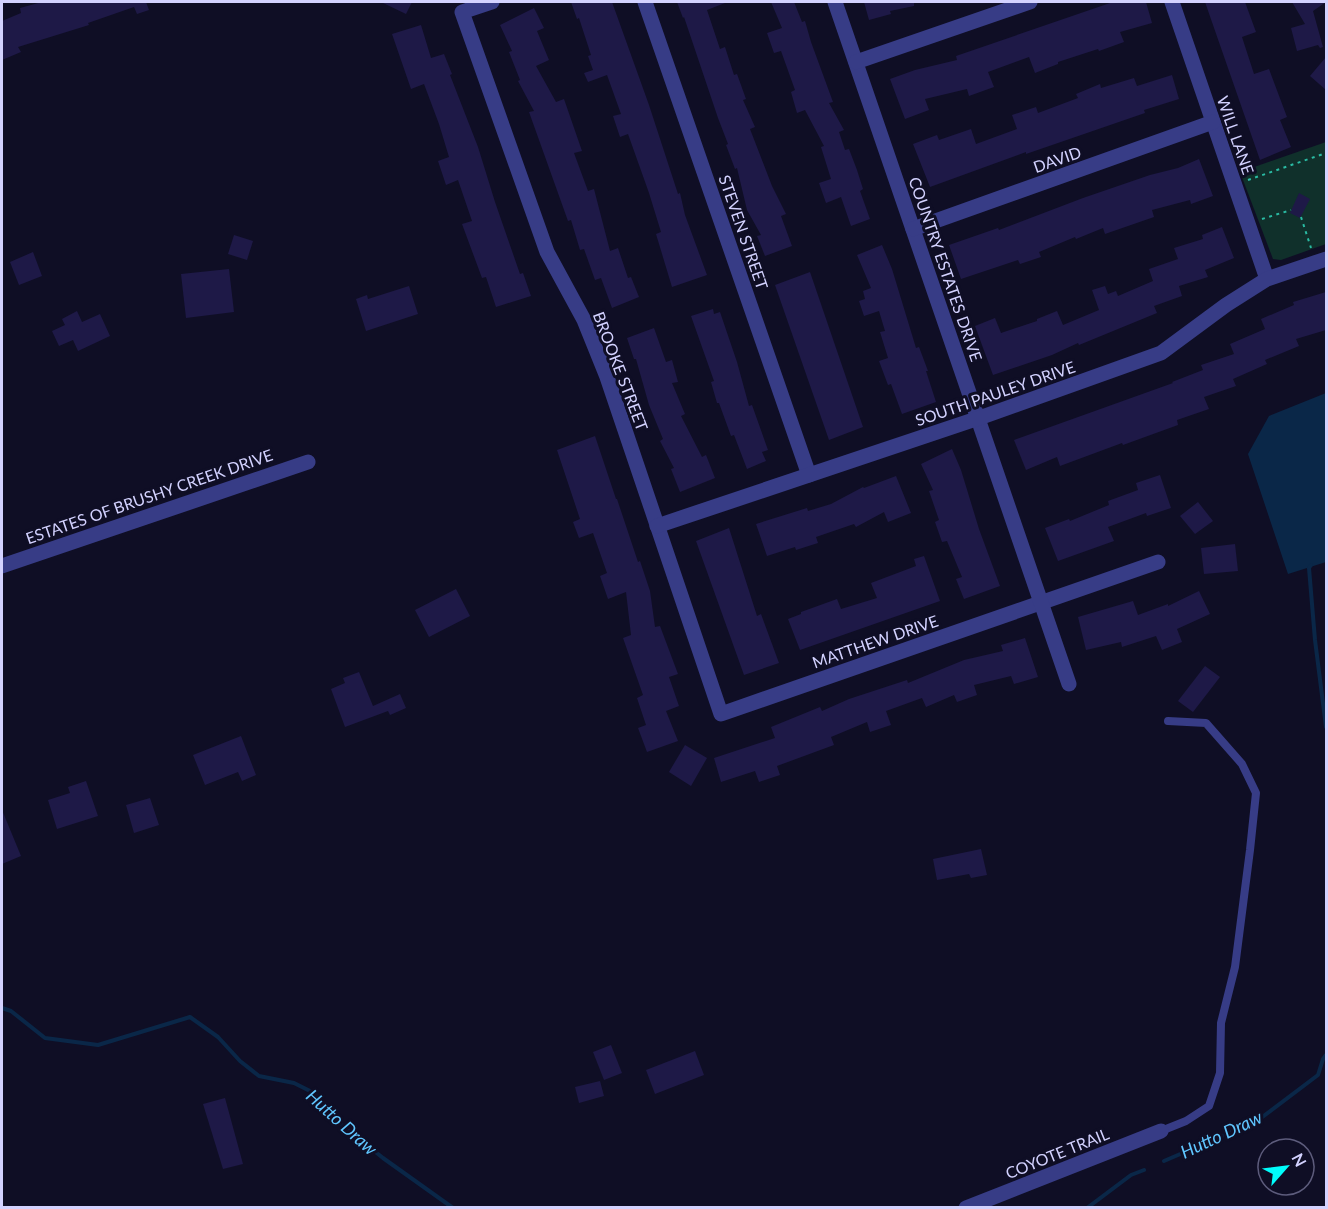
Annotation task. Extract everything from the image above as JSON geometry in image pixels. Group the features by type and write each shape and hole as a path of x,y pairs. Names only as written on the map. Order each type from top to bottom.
{"street":[{"name":"BROOKE STREET","path":"492,2 462,12 547,252 595,345 721,714"},
{"name":"STEVEN STREET","path":"645,2 809,475"},
{"name":"COUNTRY ESTATES DRIVE","path":"835,2 1069,684"},
{"path":"856,62 1030,2"},
{"name":"WILL LANE","path":"1172,2 1267,279"},
{"name":"DAVID","path":"913,229 1213,122"},
{"name":"SOUTH PAULEY DRIVE","path":"657,526 978,418 1161,353 1226,305 1267,279 1326,259"},
{"name":"ESTATES OF BRUSHY CREEK DRIVE","path":"2,566 308,462"},
{"name":"MATTHEW DRIVE","path":"721,714 1158,562"},
{"name":"COYOTE TRAIL","path":"966,1208 1161,1131"}],"lane":[{"path":"1161,1131 1186,1121 1209,1106 1220,1073 1221,1023 1236,967 1256,793 1242,764 1206,723 1168,721"}],"path":[{"path":"1245,181 1326,153"},
{"path":"1259,220 1291,210"},
{"path":"1301,216 1311,248"}],"green space":[{"path":"1326,142 1326,244 1281,260 1273,259 1240,172"}],"water":[{"path":"1326,393 1326,562 1288,574 1248,454 1269,416"}],"building":[{"path":"42,2 146,2 149,10 137,14 134,7 88,23 89,25 18,47 21,52 2,60 2,21 21,13 20,8"},
{"path":"381,2 412,2 406,14"},
{"path":"571,2 612,2 707,275 672,287 656,234 661,232 649,193 628,134 620,137 613,116 621,114 607,75 588,82 584,73 593,70 588,56 591,55 579,18 577,19"},
{"path":"677,2 725,2 707,10 720,49 725,47 734,75 737,74 746,99 743,100 755,127 750,129 772,186 786,214 781,216 792,246 765,256 757,236 761,235 747,210 737,168 735,169 726,145 728,144"},
{"path":"771,2 794,2 802,22 805,21 833,102 829,103 844,130 839,132 845,150 849,149 857,170 863,189 860,191 870,219 851,226 841,197 826,203 819,183 831,179 821,147 824,146 805,110 797,113 791,92 795,90 781,51 774,53 767,33 782,28"},
{"path":"864,2 914,2 914,6 890,11 891,14 869,20"},
{"path":"1113,2 1146,2 1152,23 1120,32 1124,42 1058,62 1058,64 1035,73 1029,57 988,72 994,87 969,96 967,89 925,99 929,110 905,119 890,79 915,70 957,60 956,56"},
{"path":"1205,2 1245,2 1256,32 1242,37 1254,74 1269,69 1287,117 1280,120 1291,147 1260,160"},
{"path":"1292,2 1326,2 1313,11 1323,47 1320,48 1318,45 1297,51 1291,28 1305,24"},
{"path":"534,8 544,28 537,31 549,60 536,66 556,102 564,99 582,151 574,153 588,191 594,189 610,251 618,248 628,278 631,277 639,297 612,308 601,278 595,280 584,249 580,250 571,220 568,221 529,112 534,111 518,81 520,80 509,52 512,51 500,25"},
{"path":"421,25 431,58 444,54 520,274 523,273 531,296 496,307 486,277 482,278 462,224 472,221 458,180 446,185 438,161 449,157 439,124 424,84 411,89 392,34"},
{"path":"1326,57 1326,90 1310,76"},
{"path":"1172,75 1179,99 1144,110 1145,113 1026,154 1026,152 930,187 913,144 937,135 939,140 971,129 976,144 1017,129 1012,115 1036,107 1038,113 1078,98 1076,94 1100,84 1101,88 1134,78 1137,86"},
{"path":"1199,159 1213,196 1191,204 1190,200 1152,210 1154,217 1105,234 1103,228 1039,252 1041,257 1020,264 1018,260 961,279 949,245 998,228 999,230 1083,198 1178,168"},
{"path":"1299,193 1310,199 1300,218 1290,213"},
{"path":"1222,227 1234,258 1205,270 1208,277 1179,286 1182,296 1154,306 1157,313 1079,345 1078,343 1052,355 993,375 975,326 995,318 1001,333 1037,321 1057,311 1063,325 1099,310 1092,290 1105,286 1108,294 1116,291 1118,296 1153,281 1149,269 1178,259 1174,248 1203,239 1202,235"},
{"path":"234,235 253,241 247,260 228,254"},
{"path":"882,245 892,269 916,348 919,347 928,371 926,371 936,402 902,414 891,384 888,385 879,361 888,358 880,332 885,331 879,311 864,316 859,301 865,299 863,291 871,288 857,255"},
{"path":"33,252 42,276 19,285 10,262"},
{"path":"229,269 234,312 186,318 181,274"},
{"path":"810,272 863,427 829,440 775,285"},
{"path":"409,286 418,314 366,331 356,299 367,295 368,299"},
{"path":"1326,292 1326,330 1296,339 1299,346 1265,360 1267,364 1233,379 1236,386 1204,397 1209,409 1177,420 1178,425 1060,466 1057,457 1026,470 1014,440 1203,370 1201,365 1234,354 1230,344 1265,329 1261,319 1294,305 1293,302"},
{"path":"713,309 714,314 720,312 749,406 752,405 768,450 762,452 766,461 747,469 734,435 731,436 719,403 717,403 711,382 714,381 691,316"},
{"path":"77,311 82,322 100,314 110,336 78,351 73,340 59,346 52,331 65,325 62,319"},
{"path":"654,328 666,362 672,360 678,382 672,383 685,414 681,416 702,457 706,455 715,478 680,492 671,469 674,468 660,441 663,439 627,338"},
{"path":"595,436 650,591 655,627 660,626 678,674 669,677 679,706 666,711 678,741 647,752 638,728 646,725 637,698 643,695 623,638 631,635 626,592 608,599 600,576 607,573 593,533 579,538 573,522 580,519 557,450"},
{"path":"952,449 1000,586 964,599 956,579 962,577 947,541 942,542 935,522 939,520 929,491 933,490 921,464"},
{"path":"1160,475 1171,508 1147,516 1146,513 1108,527 1114,541 1058,561 1045,528 1069,519 1070,521 1109,505 1108,501 1138,490 1136,483"},
{"path":"896,476 911,513 888,522 884,512 856,527 854,524 816,537 818,543 796,550 795,547 767,556 756,524 807,508 808,511 831,504 863,487"},
{"path":"1198,502 1213,521 1195,534 1180,516"},
{"path":"729,528 757,616 761,614 779,663 744,675 696,541"},
{"path":"1235,544 1238,571 1204,574 1201,548"},
{"path":"924,556 940,601 800,650 788,619 837,599 841,609 877,598 871,583 916,566 914,559"},
{"path":"456,589 470,616 429,637 415,610"},
{"path":"1199,591 1210,614 1177,629 1182,642 1162,650 1156,636 1122,647 1121,642 1086,650 1078,617 1133,601 1138,615 1168,604 1168,606"},
{"path":"1025,638 1038,677 1014,684 1011,676 974,685 977,695 957,702 954,695 926,707 922,698 886,711 891,725 870,732 867,722 831,737 834,745 777,766 780,775 759,782 755,771 721,782 714,758 775,738 771,727 820,707 822,711 849,699 907,680 908,683 964,660 1003,651 1001,645"},
{"path":"1205,666 1220,677 1193,712 1178,701"},
{"path":"359,672 373,706 400,694 406,708 390,715 388,711 345,727 331,689 345,683 343,678"},
{"path":"241,736 256,775 242,781 238,772 205,785 193,755"},
{"path":"685,745 707,758 691,786 669,772"},
{"path":"86,781 98,816 57,829 48,800 70,793 68,787"},
{"path":"150,798 159,825 134,833 126,805"},
{"path":"2,810 21,856 2,864"},
{"path":"981,849 987,875 971,878 969,874 937,880 933,859"},
{"path":"611,1045 622,1073 604,1080 593,1052"},
{"path":"695,1051 704,1075 655,1094 646,1070"},
{"path":"600,1081 604,1096 579,1103 575,1087"},
{"path":"225,1098 243,1164 223,1169 203,1104"}],"waterway":[{"path":"1311,565 1309,568 1315,640 1326,727"},
{"name":"Hutto Draw","path":"2,1008 11,1011 45,1038 98,1045 190,1017 218,1037 240,1061 259,1076 294,1083 314,1093 342,1125 383,1158 453,1208"},
{"name":"Hutto Draw","path":"1164,1161 1257,1121 1318,1075 1326,1055"},
{"name":"Hutto Draw","path":"1087,1208 1131,1175 1144,1170"}]}
